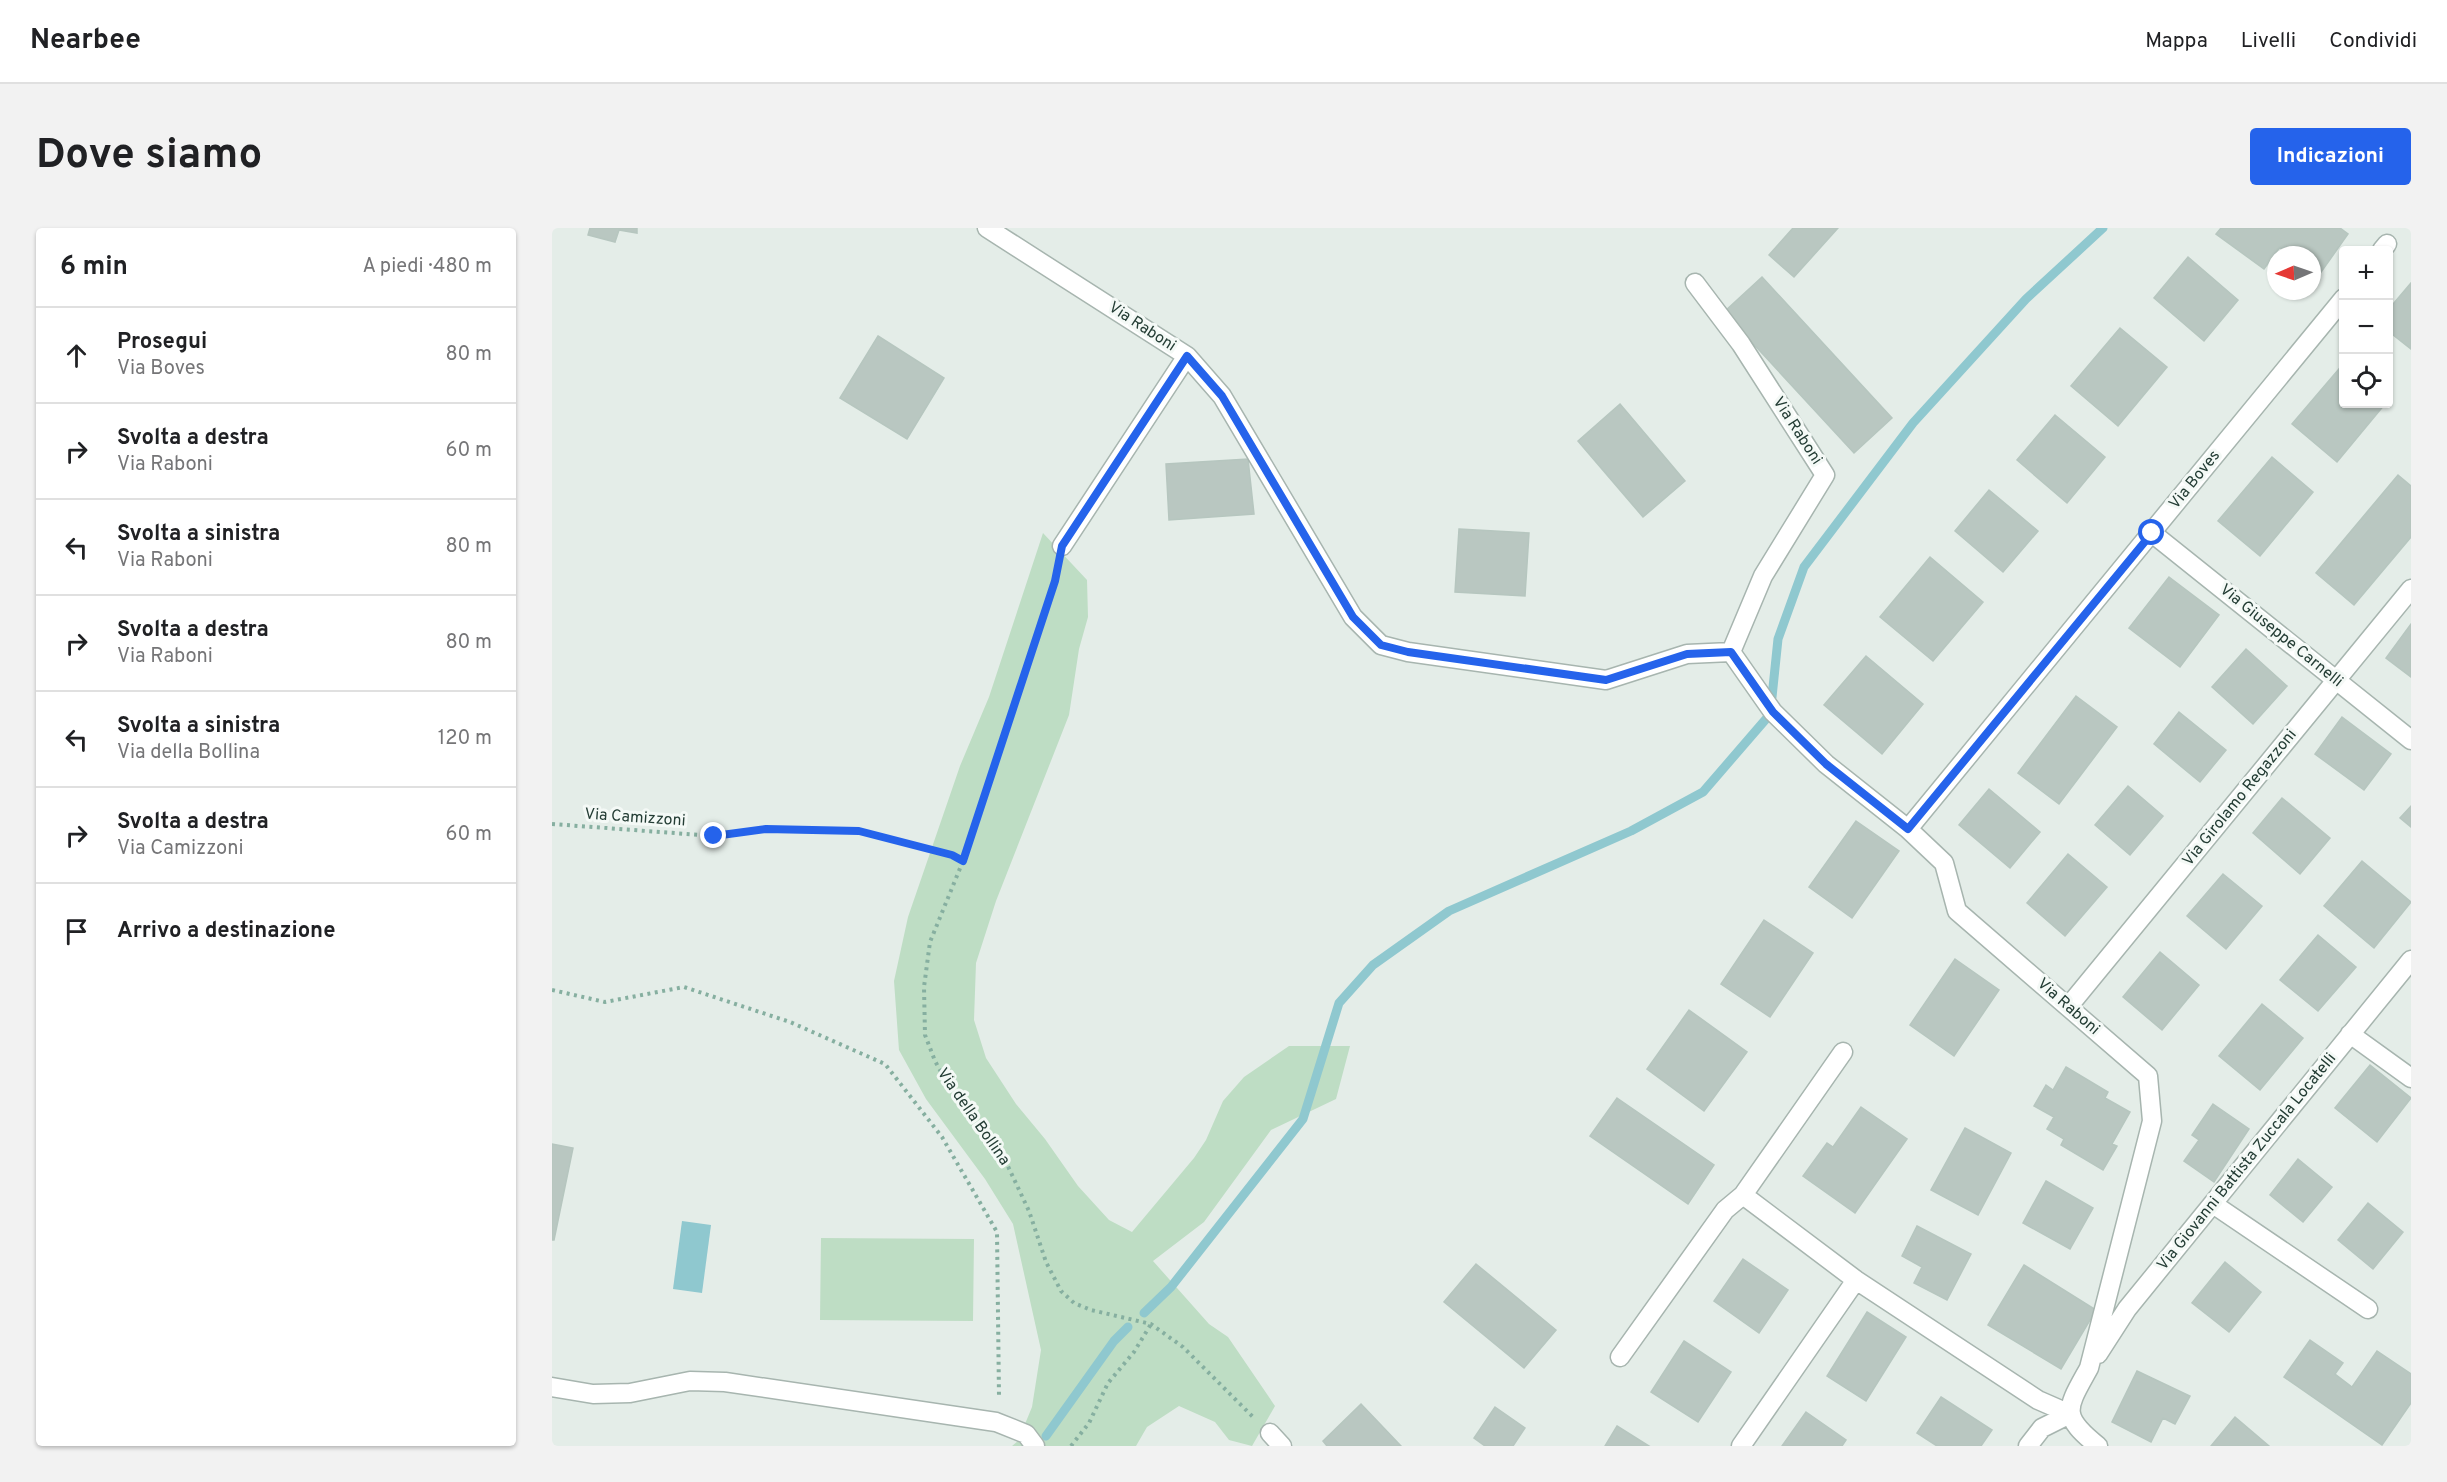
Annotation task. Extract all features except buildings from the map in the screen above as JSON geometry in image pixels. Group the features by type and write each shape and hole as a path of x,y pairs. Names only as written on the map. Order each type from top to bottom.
{"street":[{"name":"Via Raboni","path":"987,228 1187,356 1222,396 1353,617 1381,645 1408,652 1606,680 1687,654 1731,652"},
{"name":"Via Raboni","path":"1695,283 1741,344 1825,475 1763,576 1731,652"},
{"name":"Via Boves","path":"1908,829 2341,300"},
{"path":"1062,546 1187,356"},
{"name":"Via Giuseppe Carnelli","path":"2152,533 2411,740"},
{"name":"Via Girolamo Regazzoni","path":"2068,1007 2411,589"},
{"name":"Via Raboni","path":"1731,652 1773,712 1826,764 1908,829 1944,863 1957,911 2148,1076 2152,1121 2089,1368 2072,1399 2070,1414"},
{"name":"Via Giovanni Battista Zuccala Locatelli","path":"2089,1368 2127,1309 2411,960"},
{"path":"2350,1034 2411,1078"},
{"path":"1620,1357 1725,1210 1743,1195 1843,1052"},
{"path":"1743,1195 1856,1280 2038,1400 2070,1414 2079,1431 2098,1446"},
{"path":"2213,1204 2368,1309"},
{"path":"1741,1446 1856,1280"},
{"path":"552,1387 593,1394 630,1393 690,1381 725,1382 996,1422 1026,1434 1035,1446"},
{"path":"2028,1446 2042,1428 2070,1414"}],"path":[{"name":"Via della Bollina","path":"1062,546 1055,581 963,861 930,942 923,1002 925,1035 935,1061 955,1097 990,1136 1005,1160 1029,1211 1046,1262 1060,1291 1074,1303 1091,1310 1151,1324 1183,1347 1276,1440"},
{"name":"Via Camizzoni","path":"552,824 714,836 766,829 859,831 952,855 963,861"},
{"path":"552,990 604,1002 684,987 790,1022 885,1064 942,1137 998,1232 1000,1392 996,1422"},
{"path":"1071,1446 1089,1422 1108,1383 1134,1352 1151,1324"}],"green space":[{"path":"1043,533 1087,580 1088,617 1079,649 1069,715 996,901 976,963 974,1020 986,1058 1016,1104 1045,1139 1078,1186 1109,1220 1132,1232 1194,1158 1206,1140 1223,1101 1244,1077 1289,1046 1350,1046 1336,1099 1271,1130 1204,1222 1153,1261 1209,1324 1228,1337 1275,1406 1252,1446 1229,1440 1215,1422 1179,1406 1147,1427 1136,1446 1012,1446 1018,1441 1032,1407 1041,1350 1013,1224 985,1179 926,1099 899,1050 894,981 908,917 960,766 989,697"},
{"path":"821,1238 974,1239 973,1321 820,1320"}],"water":[{"path":"682,1221 711,1225 702,1293 673,1289"}],"waterway":[{"path":"1772,697 1778,639 1804,567 1913,423 2026,299 2103,228"},
{"path":"1144,1313 1171,1287 1303,1119 1339,1003 1373,965 1449,911 1631,831 1703,792 1766,719"},
{"path":"1046,1436 1114,1341 1128,1327"}],"route":[{"path":"714,836 766,829 859,831 937,853 952,855 963,861 1055,581 1062,546 1187,356 1222,396 1353,617 1381,645 1408,652 1606,680 1687,654 1731,652 1773,712 1826,764 1908,829 2152,533"}]}
